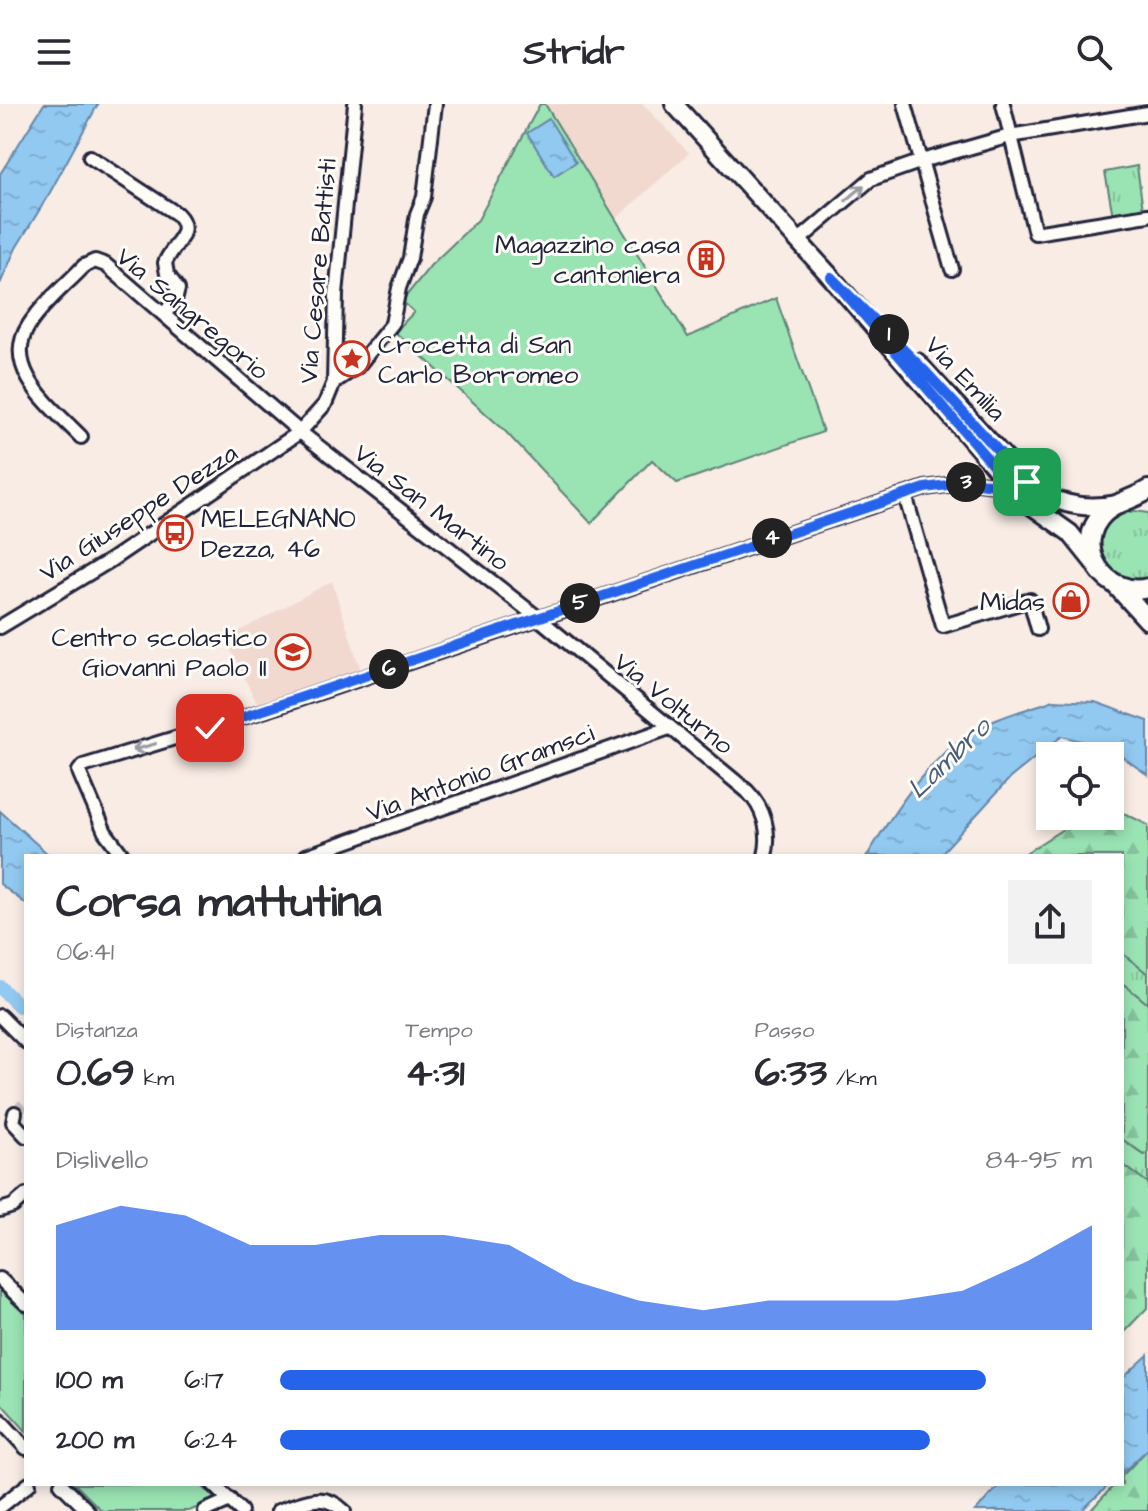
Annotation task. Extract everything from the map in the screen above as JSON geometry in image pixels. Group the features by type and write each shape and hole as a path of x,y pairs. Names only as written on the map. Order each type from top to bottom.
{"main road":[{"path":"1148,490 1104,513 1093,531 1091,542 1094,563 1103,576 1117,586 1148,620"},
{"path":"1120,503 1136,500 1148,502"},
{"path":"1117,586 1148,588"}],"street":[{"name":"Via Cesare Battisti","path":"300,432 325,404 334,382 336,294 355,104"},
{"path":"334,382 365,359 389,329 395,313 399,288 410,258 417,214 424,197 435,104"},
{"name":"Via Emilia","path":"674,104 831,277 1012,487 1029,504 1064,528 1094,563"},
{"path":"905,104 952,269"},
{"path":"1003,104 1035,233 1148,215"},
{"path":"798,241 871,179 1010,136 1148,113"},
{"path":"90,157 177,214 184,222 185,232 165,263 167,274 178,289 165,314"},
{"name":"Via Sangregorio","path":"81,437 31,385 22,365 20,342 32,320 84,266 95,261 106,265 165,314 300,432"},
{"name":"Via Emilia","path":"831,277 925,371 1031,486 1066,504 1091,507 1120,503"},
{"name":"Via San Martino","path":"300,432 537,617"},
{"name":"Via Giuseppe Dezza","path":"0,627 111,560 300,432"},
{"path":"122,854 105,832 79,771 95,762 273,708 905,495 958,482 1012,487"},
{"path":"905,495 943,626 1030,600 1038,629"},
{"name":"Via Volturno","path":"537,617 751,794 761,810 767,832 765,854"},
{"name":"Via Antonio Gramsci","path":"312,854 669,728"},
{"path":"0,1016 24,1040"},
{"path":"15,1113 13,1122 24,1134"},
{"path":"0,1210 13,1206 24,1197"},
{"path":"0,1279 24,1302"},
{"path":"0,1420 24,1446"},
{"path":"0,1507 26,1486"},
{"path":"63,1486 88,1511"},
{"path":"215,1486 241,1511"},
{"path":"278,1511 320,1499 333,1501 344,1511"},
{"path":"205,1511 230,1500"}],"shaded area":[{"path":"545,104 643,104 689,153 616,219"},
{"name":"Centro scolastico Giovanni Paolo II","path":"332,581 361,671 257,703 225,639"}],"green space":[{"path":"540,104 545,104 688,337 776,298 823,432 677,483 652,460 591,523 504,430 395,332 414,312 402,301 431,265 478,220"},
{"path":"1137,166 1143,210 1113,216 1105,172"},
{"path":"1135,511 1148,513 1148,579 1131,581 1117,577 1107,567 1101,555 1101,541 1105,528 1117,517"},
{"path":"1124,814 1148,825 1148,974 1124,955 1124,854 1024,854 1062,830 1124,830"},
{"path":"1124,955 1148,974 1148,1004 1124,985"},
{"path":"1124,985 1148,1004 1148,1151 1145,1155 1124,1140"},
{"path":"1124,1140 1144,1155 1148,1151 1148,1183 1124,1165"},
{"path":"1124,1165 1148,1183 1148,1307 1124,1332"},
{"path":"0,1287 24,1311 24,1429 0,1402"},
{"path":"1148,1449 1148,1511 1090,1511 1113,1486 1124,1486 1124,1474"},
{"path":"77,1486 202,1486 216,1500 189,1511 102,1511"}],"water":[{"path":"44,104 98,104 16,248 0,284 0,174"},
{"path":"549,119 576,162 554,176 527,133"},
{"name":"Lambro","path":"1054,700 1095,702 1148,721 1148,775 1124,758 1124,742 1085,742 1062,736 1055,742 1036,742 1036,757 1010,778 941,854 868,854 921,778 955,744 996,720"},
{"path":"0,811 48,854 24,854 24,902 0,884"},
{"path":"1148,1355 1148,1449 1124,1471 1124,1377"},
{"path":"999,1486 1108,1486 1081,1511 975,1511"}],"waterway":[{"path":"0,987 19,1006"}],"tunnel":[{"path":"15,1113 24,1104"}],"place":[{"name":"Magazzino casa cantoniera","path":"706,259"},
{"name":"Crocetta di San Carlo Borromeo","path":"352,359"},
{"name":"MELEGNANO Dezza, 46","path":"175,533"},
{"name":"Midas","path":"1071,601"},
{"name":"Centro scolastico Giovanni Paolo II","path":"293,652"}],"route":[{"path":"210,728 925,488 958,482 1012,487 831,277 888,332 1027,482"}]}
